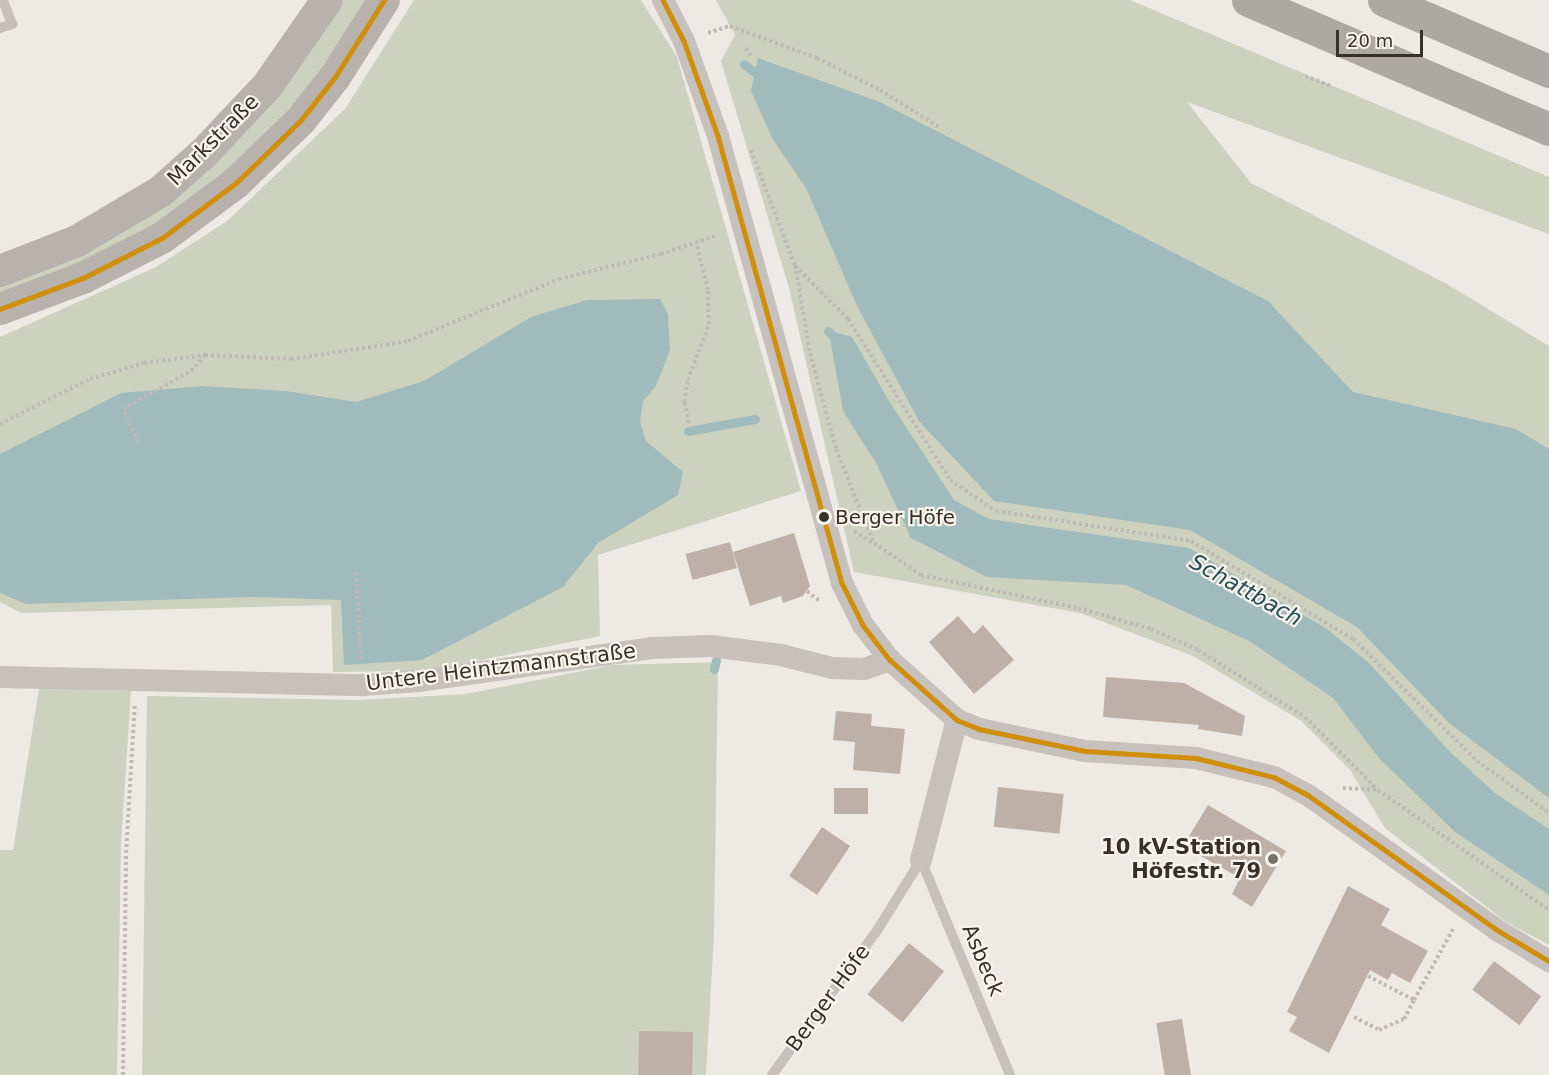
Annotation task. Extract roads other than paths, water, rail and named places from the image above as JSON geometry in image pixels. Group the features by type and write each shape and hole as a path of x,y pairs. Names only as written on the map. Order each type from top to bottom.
{"highway":[{"path":"1248,0 1549,129"},
{"path":"1384,0 1549,71"}],"main road":[{"name":"Markstraße","path":"0,271 77,241 160,192 204,153 268,85 327,0"},
{"name":"Markstraße","path":"0,309 83,278 162,238 236,183 321,94 384,0"}],"street":[{"path":"663,0 684,41 741,214 842,583 863,625 890,660 957,720 1025,741 1085,751 1196,758 1274,777 1308,795 1497,930 1549,961"},
{"name":"Untere Heintzmannstraße","path":"0,677 363,685 418,681 652,648 711,646 781,655 832,668 864,669 890,660"},
{"name":"Berger Höfe","path":"921,860 957,720"}],"lane":[{"path":"0,28 12,24 3,0"},
{"name":"Berger Höfe","path":"772,1075 878,929 921,860"},
{"name":"Asbeck","path":"921,860 1010,1075"}],"water":[{"path":"758,58 880,102 1268,301 1353,392 1516,429 1549,449 1549,798 1449,723 1357,627 1190,530 994,501 919,421 857,306 806,188 772,138 751,91"},
{"path":"660,299 668,314 670,350 656,386 643,401 640,422 646,441 683,472 678,495 598,543 563,587 422,660 344,665 341,600 254,597 26,604 0,593 0,454 121,393 202,386 286,391 356,402 424,381 531,317 587,300"},
{"name":"Schattbach","path":"838,333 852,337 892,406 954,500 989,519 1189,548 1327,629 1369,663 1450,752 1495,793 1549,829 1549,895 1455,832 1379,758 1333,698 1249,641 1126,585 987,577 911,538 876,463 843,411 830,338"}],"waterway":[{"path":"744,64 763,79"},
{"path":"828,331 841,343"},
{"path":"688,431 755,419"},
{"path":"714,669 716,660"}],"place":[{"name":"Berger Höfe","path":"824,517"},
{"name":"10 kV-Station Höfestr. 79","path":"1273,859"}]}
